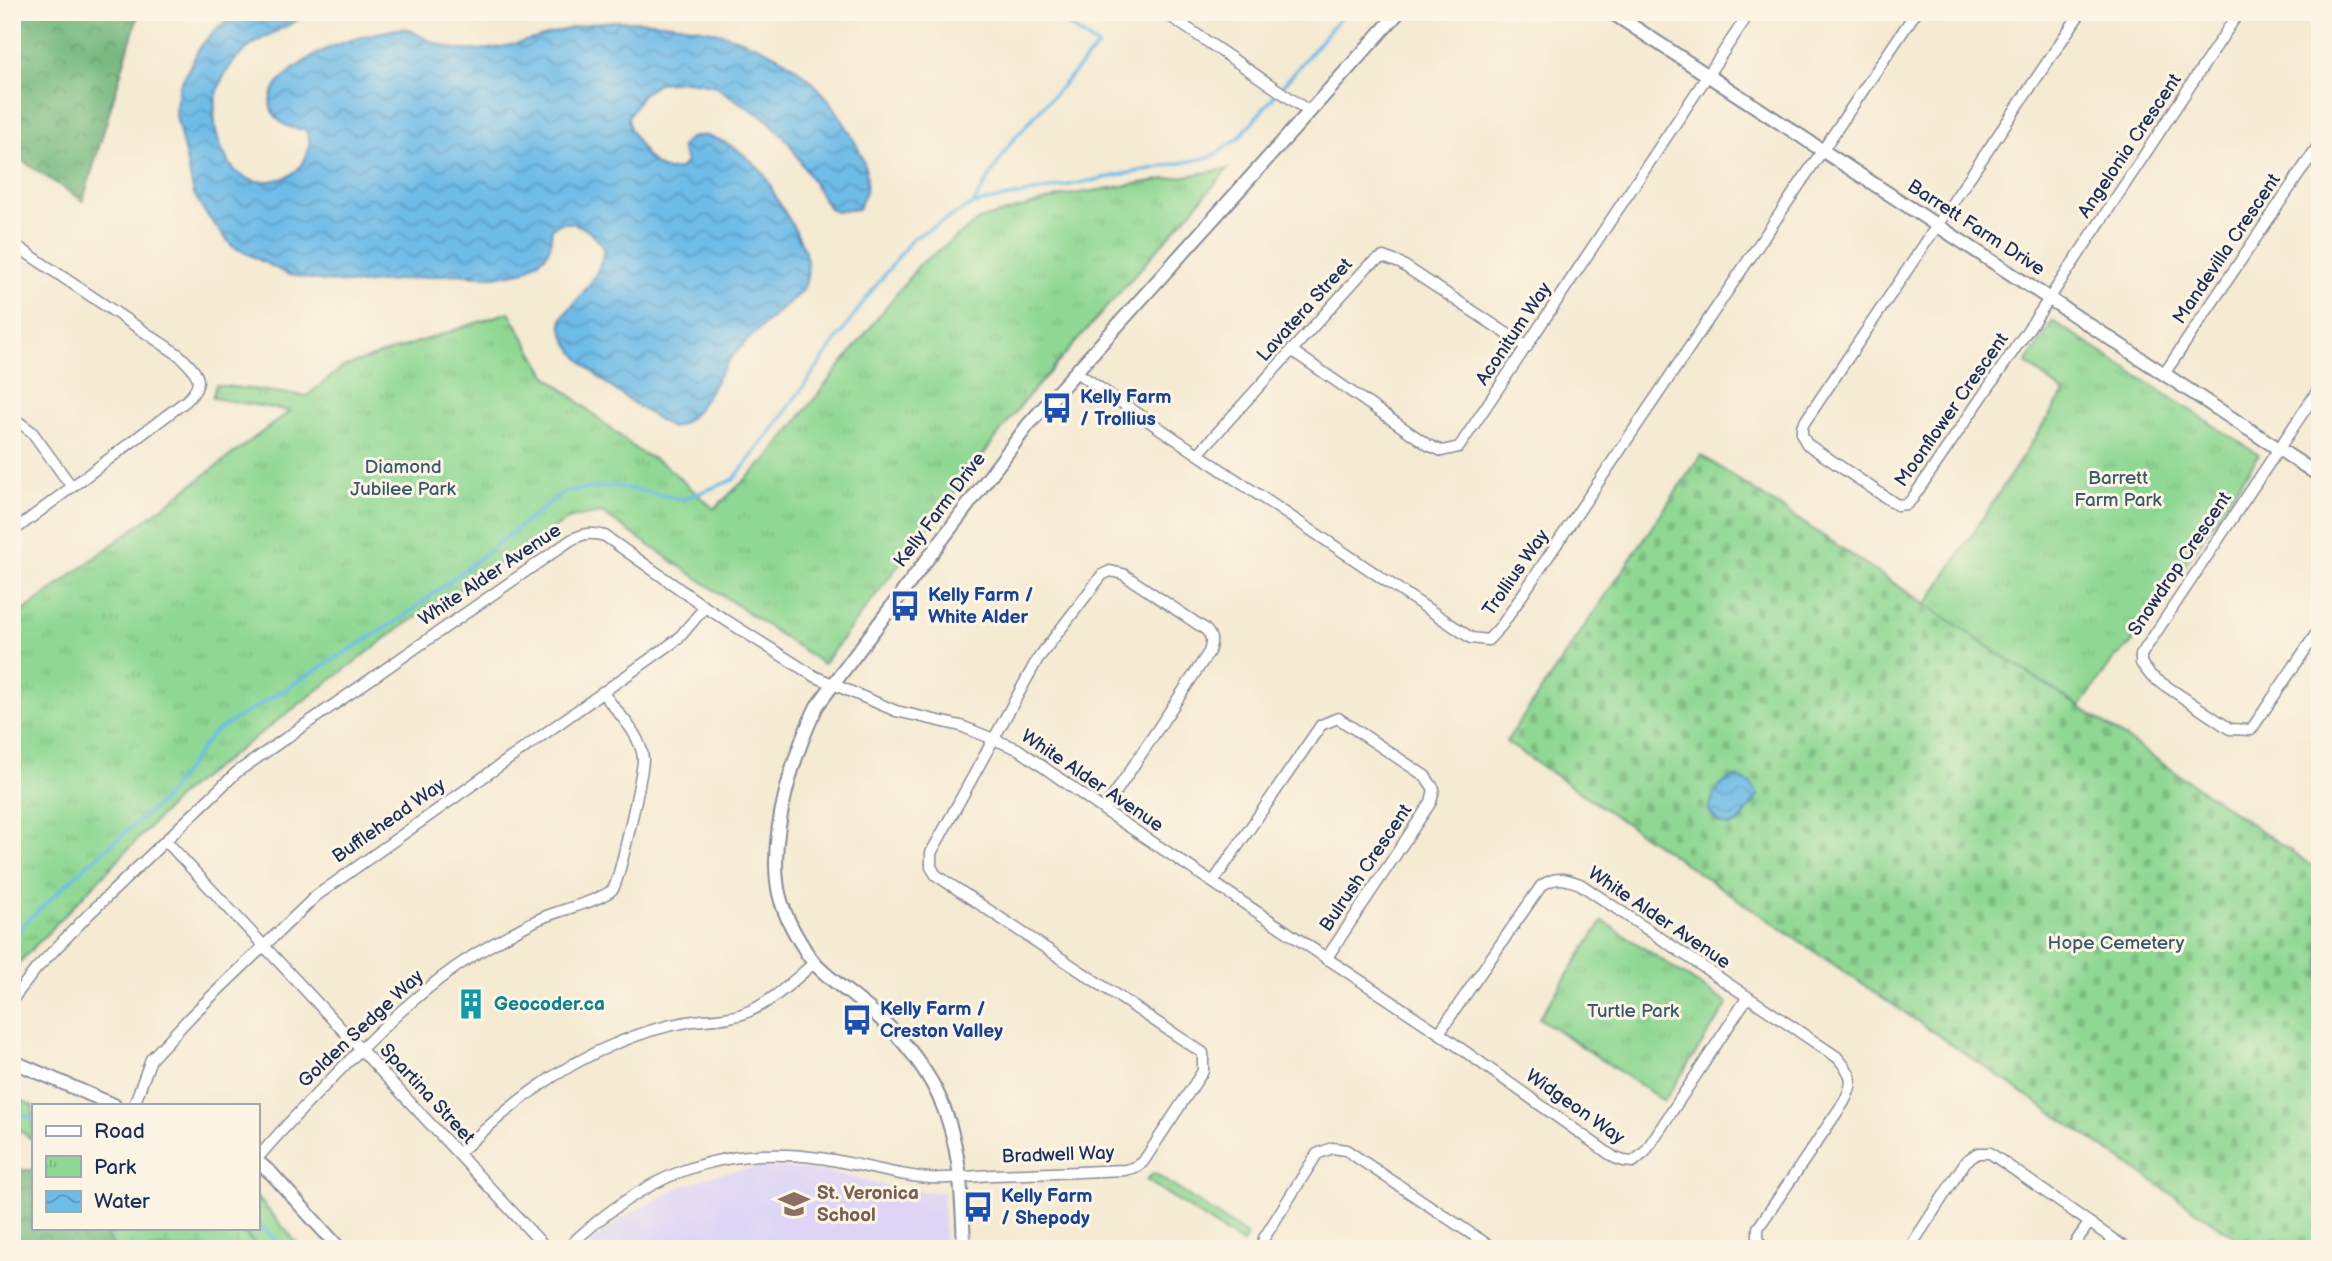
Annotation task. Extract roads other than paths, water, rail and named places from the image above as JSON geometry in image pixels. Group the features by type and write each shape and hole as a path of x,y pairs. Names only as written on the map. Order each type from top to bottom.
{"street":[{"path":"1164,12 1310,111"},
{"name":"Kelly Farm Drive","path":"964,1249 962,1177 943,1109 921,1066 890,1027 814,963 796,936 783,906 777,883 775,856 788,781 799,745 817,706 1028,425 1399,12"},
{"name":"Barrett Farm Drive","path":"1611,12 2320,476"},
{"name":"Aconitum Way","path":"1292,351 1428,445 1442,451 1459,447 1750,12"},
{"path":"1823,151 1916,12"},
{"path":"1937,226 2081,12"},
{"name":"Angelonia Crescent","path":"2049,299 2239,12"},
{"name":"Mandevilla Crescent","path":"2164,374 2320,143"},
{"name":"Trollius Way","path":"1076,372 1471,638 1488,640 1503,625 1823,151"},
{"name":"Moonflower Crescent","path":"1937,226 1802,426 1802,435 1807,444 1897,505 1907,504 1913,499 2049,299"},
{"path":"12,243 179,355 194,371 198,380 197,388 186,401 12,532"},
{"name":"Lavatera Street","path":"1198,454 1369,265 1383,257 1400,263 1527,347"},
{"path":"2278,449 2320,387"},
{"path":"12,417 32,432 72,487"},
{"name":"Snowdrop Crescent","path":"2278,449 2141,655 2141,663 2151,676 2230,729 2251,730 2320,628"},
{"name":"White Alder Avenue","path":"12,1000 44,960 222,784 584,533 605,536 705,607 833,686 897,711 961,726 1018,749 1104,810 1439,1034 1541,886 1551,879 1565,878 1580,884 1838,1057 1852,1079 1851,1089 1844,1102 1758,1227 1758,1238 1763,1249"},
{"path":"994,738 1037,660 1102,575 1111,571 1123,574 1205,629 1212,641 1209,652 1104,810"},
{"name":"Bufflehead Way","path":"134,1104 151,1059 262,946 335,880 685,633 705,607"},
{"name":"Golden Sedge Way","path":"259,1158 285,1126 408,1004 472,957 541,918 602,896 614,887 631,825 643,759 637,739 603,692"},
{"name":"Bulrush Crescent","path":"1213,882 1321,725 1330,719 1338,718 1425,776 1434,789 1431,802 1326,959"},
{"name":"Bradwell Way","path":"566,1249 616,1207 662,1179 743,1154 801,1156 894,1174 932,1178 1125,1170 1143,1162 1203,1071 1203,1053 936,875 931,867 931,853 994,738"},
{"name":"Spartina Street","path":"166,841 547,1249"},
{"path":"459,1153 526,1094 569,1066 615,1044 656,1030 682,1023 742,1015 772,997 814,963"},
{"name":"Widgeon Way","path":"1439,1034 1615,1158 1633,1162 1645,1152 1747,998"},
{"path":"12,1060 112,1104"},
{"path":"1262,1249 1264,1238 1318,1154 1332,1148 1346,1150 1494,1249"},
{"path":"1909,1249 1966,1161 1978,1153 1990,1153 2127,1249"},
{"path":"259,1162 340,1249"},
{"path":"2071,1249 2089,1223"}],"water":[{"path":"237,12 308,12 242,53 230,67 216,96 214,113 221,146 229,163 245,178 274,181 288,176 301,166 309,144 305,129 284,124 274,114 270,103 273,92 281,81 304,62 329,48 362,37 406,29 449,48 480,50 510,45 584,25 630,21 708,30 755,45 794,67 827,98 850,133 866,170 865,192 858,209 835,211 829,208 789,143 769,121 713,85 687,81 658,83 642,95 628,117 630,129 646,156 657,166 667,170 680,169 686,162 681,147 690,139 711,137 735,148 755,164 767,179 797,233 808,268 802,291 730,359 705,399 690,417 671,428 603,380 572,349 563,333 562,318 594,277 604,248 581,226 567,223 552,228 546,255 525,271 495,277 454,274 359,284 324,281 289,275 232,246 206,214 194,194 175,111 180,85 200,47"},
{"path":"1735,777 1751,784 1758,796 1740,822 1730,827 1719,823 1708,810 1721,786"}],"waterway":[{"path":"973,204 1011,142 1098,46 1050,12"},
{"path":"12,941 23,925 87,865 164,799 213,733 405,616 565,491 614,486 683,499 733,480 912,239 973,204 1211,157 1238,139 1345,12"},
{"path":"12,1109 32,1119"},
{"path":"259,1225 286,1249"}],"place":[{"name":"Kelly Farm / Trollius","path":"1057,408"},
{"name":"Kelly Farm / White Alder","path":"905,606"},
{"name":"Geocoder.ca","path":"471,1004"},
{"name":"Kelly Farm / Creston Valley","path":"857,1020"},
{"name":"St. Veronica School","path":"794,1204"},
{"name":"Kelly Farm / Shepody","path":"978,1207"}],"park label":[{"name":"Diamond Jubilee Park","path":"403,478"},
{"name":"Barrett Farm Park","path":"2118,489"},
{"name":"Hope Cemetery","path":"2116,943"},
{"name":"Turtle Park","path":"1633,1011"}]}
